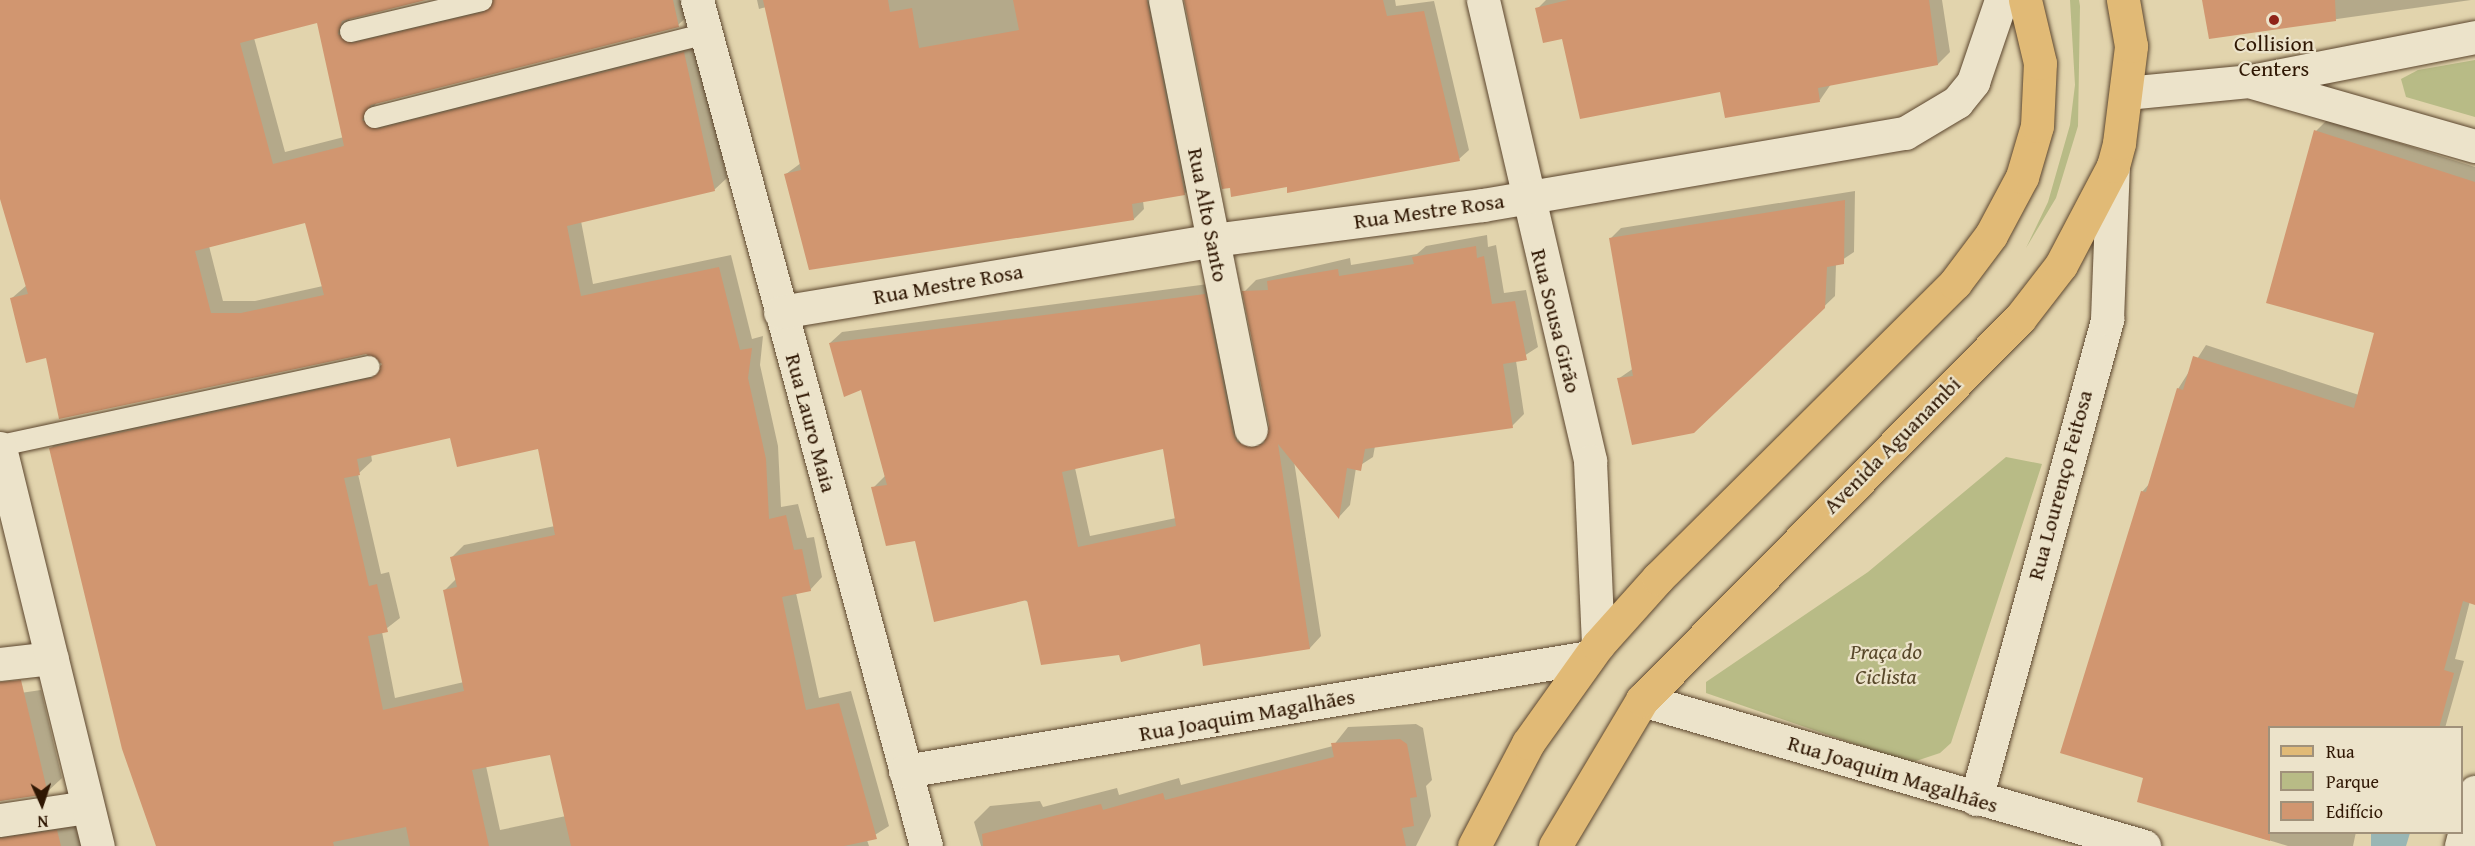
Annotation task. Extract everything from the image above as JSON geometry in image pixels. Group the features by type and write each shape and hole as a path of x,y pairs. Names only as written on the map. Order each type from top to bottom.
{"main road":[{"path":"1474,846 1528,743 1594,651 1658,578 1955,283 1991,235 2022,177 2037,126 2040,63 2025,0"},
{"name":"Avenida Aguanambi","path":"1555,846 1642,700 2020,318 2061,265 2113,166 2132,46 2123,0"}],"street":[{"name":"Rua Lauro Maia","path":"697,0 926,846"},
{"name":"Rua Alto Santo","path":"1165,0 1251,429"},
{"name":"Rua Sousa Girão","path":"1483,0 1590,461 1594,651"},
{"name":"Rua Mestre Rosa","path":"780,312 1213,240 1527,195 1905,133 1958,102 1973,82 2001,0"},
{"path":"2126,93 2251,81 2475,37"},
{"path":"2251,81 2475,146"},
{"name":"Rua Lourenço Feitosa","path":"1976,800 2107,319 2113,166"},
{"path":"0,447 98,846"},
{"name":"Rua Joaquim Magalhães","path":"905,771 1594,651"},
{"path":"0,664 52,658"},
{"name":"Rua Joaquim Magalhães","path":"1642,700 1976,800 2144,846"},
{"path":"2460,846 2475,792"},
{"path":"0,820 87,807"}],"lane":[{"path":"350,31 481,0"},
{"path":"374,117 706,33"},
{"path":"0,447 369,366"}],"green space":[{"path":"2070,0 2079,0 2080,6 2078,126 2056,198 2026,248 2048,202 2070,125 2075,85"},
{"path":"2475,60 2475,117 2406,97 2401,79 2418,70"},
{"name":"Praça do Ciclista","path":"2006,457 2042,464 1951,743 1940,753 1910,763 1706,693 1706,682 1868,572"}],"water":[{"path":"2371,834 2410,834 2406,846 2371,846"}],"building":[{"path":"0,0 426,0 342,21 338,34 352,43 484,12 493,0 673,0 679,27 371,105 362,120 377,129 684,52 715,191 567,226 581,296 719,267 740,350 752,348 748,378 766,459 769,519 786,515 794,550 802,549 811,591 782,597 806,710 839,703 877,839 844,846 571,846 550,755 472,770 489,846 410,846 406,827 333,842 334,846 156,846 122,749 49,448 372,378 382,364 366,354 59,419 46,358 26,363 10,298 28,294 0,199","holes":["317,23 344,146 273,164 240,43","305,223 324,295 241,313 211,313 195,251","450,438 457,467 538,449 555,535 450,557 457,587 443,590 464,691 383,710 368,636 388,632 377,584 369,586 344,478 360,475 357,459"]},
{"path":"763,0 888,0 890,12 912,8 919,48 1019,30 1013,0 1147,0 1185,195 1132,204 1134,220 809,270 784,174 801,170"},
{"path":"1184,0 1383,0 1387,16 1424,11 1460,161 1287,193 1287,187 1231,197 1230,188 1222,189"},
{"path":"1568,0 1929,0 1938,65 1818,88 1820,102 1725,118 1720,92 1580,119 1562,39 1543,43 1535,8"},
{"name":"Collision Centers","path":"2202,0 2335,0 2336,21 2209,39"},
{"path":"2314,130 2475,182 2475,605 2463,601 2444,670 2454,673 2440,726 2268,726 2268,834 2270,834 2270,841 2137,802 2143,778 2060,753 2141,491 2146,492 2177,388 2183,390 2193,356 2354,408 2374,333 2266,303"},
{"path":"1845,200 1844,264 1827,267 1825,308 1694,433 1632,445 1617,378 1633,376 1609,238"},
{"path":"1476,246 1477,258 1484,256 1492,304 1515,301 1527,360 1503,364 1513,428 1365,449 1361,471 1347,468 1339,519 1278,444 1310,649 1203,666 1200,644 1121,662 1119,655 1041,665 1027,600 934,622 915,541 886,546 871,487 887,485 861,390 844,397 829,343 1205,294 1233,433 1237,442 1254,447 1264,443 1269,425 1242,291 1268,290 1267,281 1338,269 1339,276 1414,264 1412,257","holes":["1163,449 1176,526 1078,547 1062,472"]},
{"path":"21,680 48,794 0,801 0,682"},
{"path":"1400,739 1407,744 1417,797 1410,798 1414,826 1402,828 1406,846 983,846 982,834 1101,804 1103,810 1163,793 1165,800 1334,757 1331,743"},
{"path":"57,830 61,846 0,846 0,838"}],"place":[{"name":"Collision Centers","path":"2274,20"}]}
